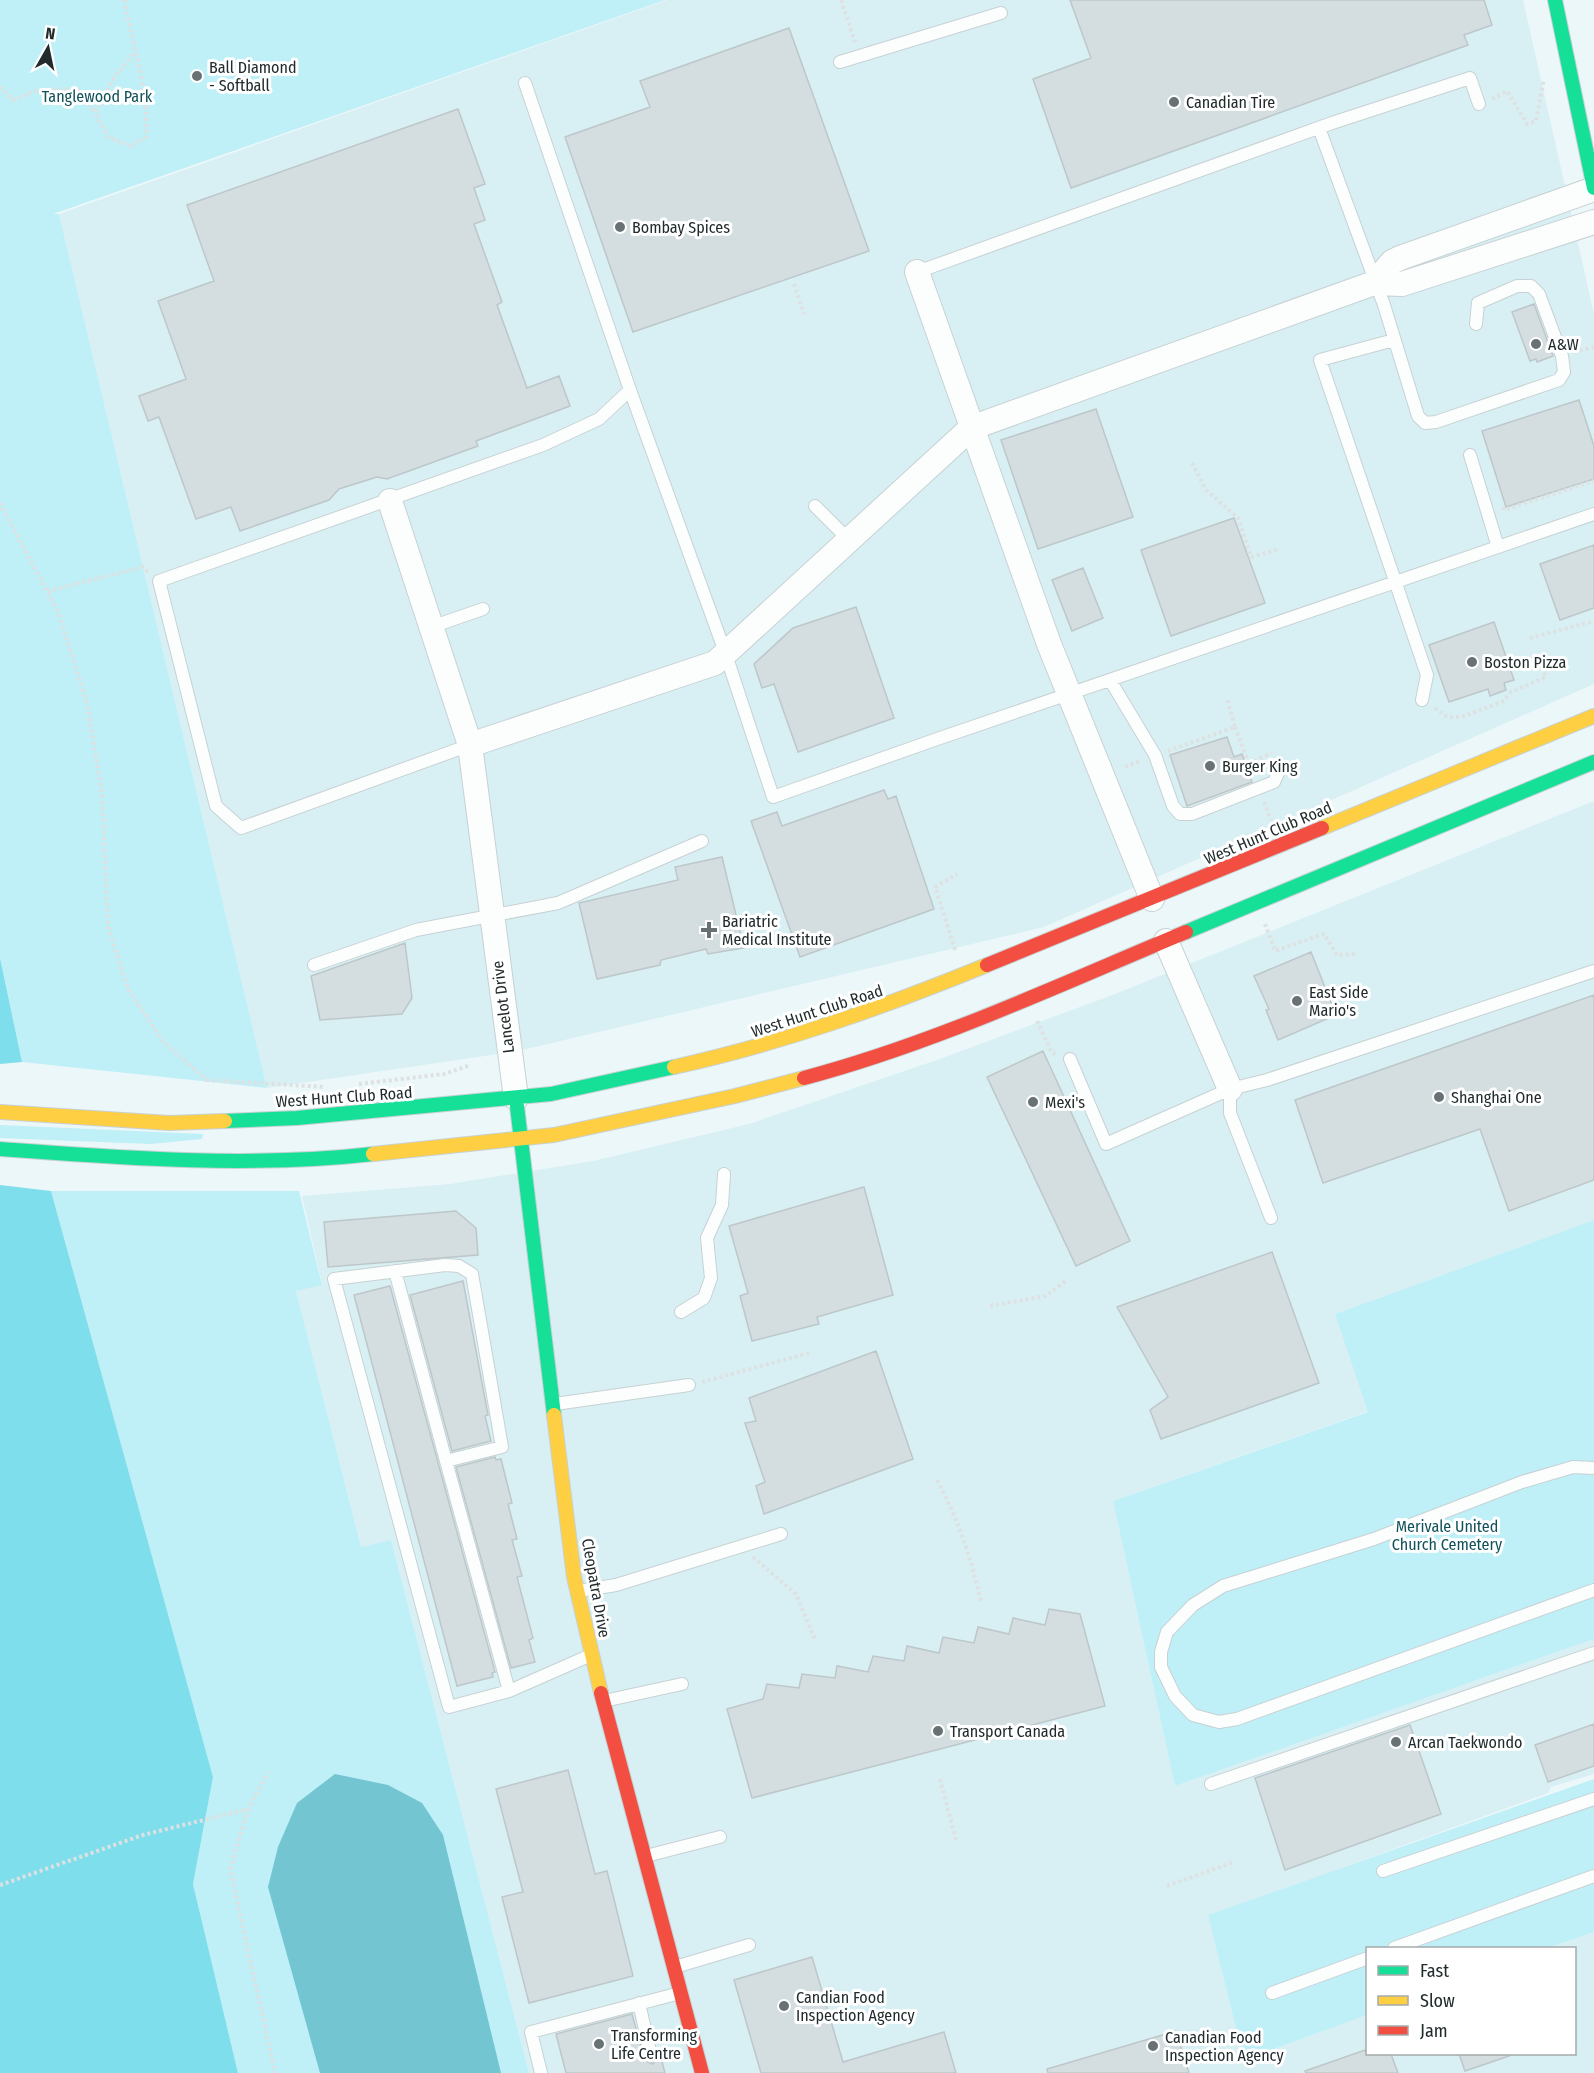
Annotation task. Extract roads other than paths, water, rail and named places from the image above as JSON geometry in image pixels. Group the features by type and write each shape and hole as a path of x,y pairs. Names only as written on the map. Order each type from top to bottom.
{"main road":[{"path":"1555,0 1594,188"},
{"name":"West Hunt Club Road","path":"0,1112 169,1123 297,1118 516,1098 617,1081 751,1050 806,1034 892,1004 1154,904 1593,716"},
{"path":"0,1149 118,1158 246,1161 368,1155 554,1135 669,1111 842,1068 957,1027 1164,935 1594,762"},
{"name":"Cleopatra Drive","path":"516,1098 578,1591 604,1702 702,2073"}],"street":[{"path":"1374,283 1392,262 1400,258 1594,188"},
{"path":"470,745 715,663 971,428 1374,283 1402,284 1594,222"},
{"path":"917,272 1068,694 1154,904"},
{"name":"Lancelot Drive","path":"390,501 470,745 516,1098"},
{"path":"1164,935 1230,1089"}],"lane":[{"path":"840,62 1001,13"},
{"path":"917,272 1319,128 1470,78 1479,104"},
{"path":"525,83 630,390 725,652 772,798 1594,514"},
{"path":"1319,128 1374,283 1384,305 1418,416 1425,423 1436,422 1559,380 1564,372 1562,356 1539,294 1531,286 1517,286 1478,303 1476,324"},
{"path":"1394,340 1320,360 1427,675 1422,699"},
{"path":"470,745 241,828 216,806 159,581 543,445 599,419 630,390"},
{"path":"1470,455 1498,547"},
{"path":"815,506 849,540"},
{"path":"431,627 483,609"},
{"path":"1110,680 1155,755 1173,806 1180,814 1192,814 1274,782 1279,771"},
{"path":"314,965 416,930 558,903 702,841"},
{"path":"1070,1059 1106,1144 1230,1089 1267,1080 1594,971"},
{"path":"1230,1089 1230,1113 1271,1218"},
{"path":"681,1312 704,1298 711,1278 707,1238 722,1205 724,1174"},
{"path":"446,1461 502,1447 472,1274 459,1266 445,1265 334,1279 448,1707 509,1691 592,1654"},
{"path":"395,1271 509,1691"},
{"path":"554,1404 689,1385"},
{"path":"1594,1468 1573,1467 1522,1482 1374,1539 1223,1587 1193,1605 1167,1632 1161,1652 1161,1667 1175,1696 1193,1715 1219,1722 1238,1719 1594,1590"},
{"path":"578,1591 616,1585 781,1534"},
{"path":"1211,1784 1594,1653"},
{"path":"604,1702 682,1684"},
{"path":"1383,1871 1594,1799"},
{"path":"645,1857 720,1837"},
{"path":"1397,1947 1594,1876"},
{"path":"674,1967 749,1945"},
{"path":"1272,1993 1366,1959"},
{"path":"541,2073 531,2032 681,1992"},
{"path":"639,2003 651,2056"}],"place":[{"name":"Ball Diamond - Softball","path":"197,76"},
{"name":"Canadian Tire","path":"1174,102"},
{"name":"Bombay Spices","path":"620,227"},
{"name":"A&W","path":"1536,344"},
{"name":"Boston Pizza","path":"1472,662"},
{"name":"Burger King","path":"1210,766"},
{"name":"Bariatric Medical Institute","path":"709,930"},
{"name":"East Side Mario's","path":"1297,1001"},
{"name":"Shanghai One","path":"1439,1097"},
{"name":"Mexi's","path":"1033,1102"},
{"name":"Transport Canada","path":"938,1731"},
{"name":"Arcan Taekwondo","path":"1396,1742"},
{"name":"Candian Food Inspection Agency","path":"784,2006"},
{"name":"Transforming Life Centre","path":"599,2044"},
{"name":"Canadian Food Inspection Agency","path":"1153,2046"}],"park label":[{"name":"Tanglewood Park","path":"97,96"},
{"name":"Merivale United Church Cemetery","path":"1447,1535"}]}
